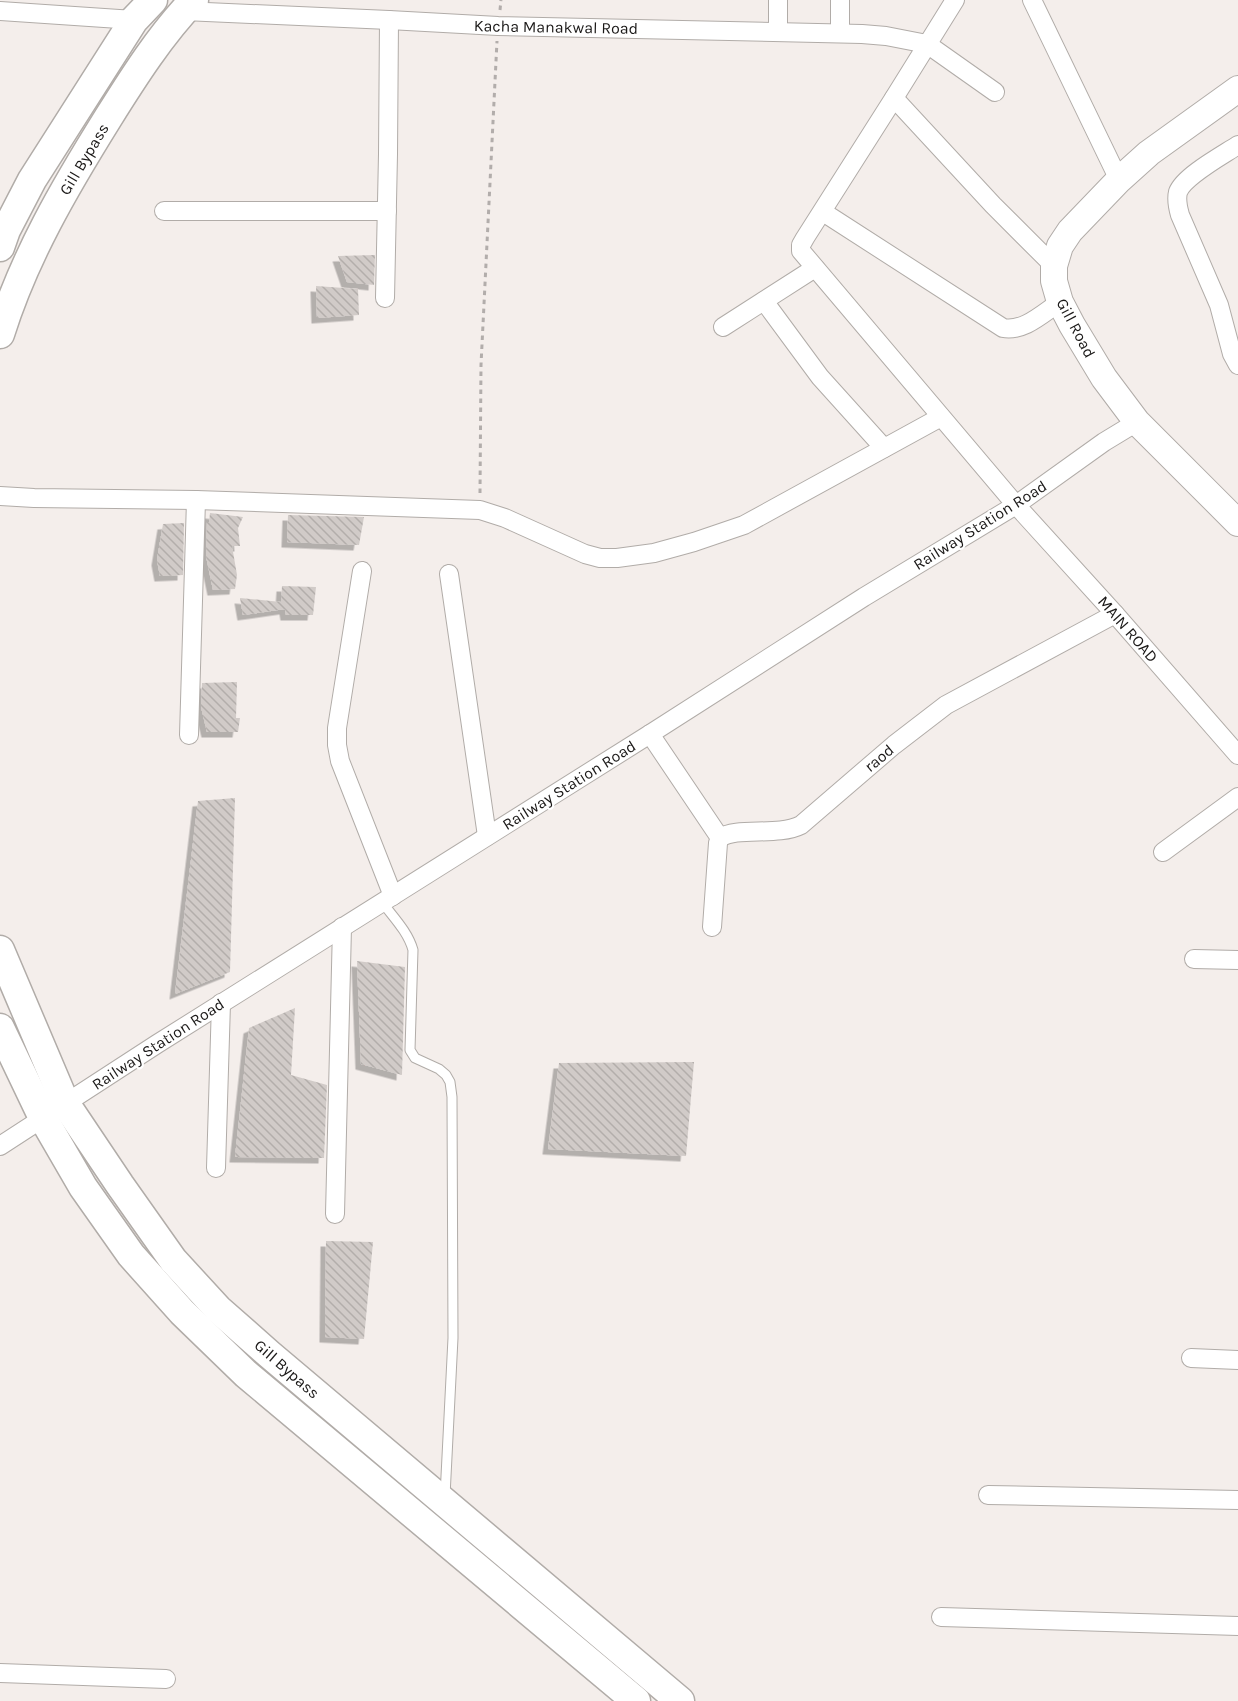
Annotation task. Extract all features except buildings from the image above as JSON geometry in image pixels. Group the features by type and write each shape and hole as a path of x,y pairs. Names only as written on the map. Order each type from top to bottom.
{"main road":[{"name":"Gill Bypass","path":"0,334 30,255 74,173 132,80 189,6"},
{"name":"Gill Bypass","path":"0,247 32,180 143,10"},
{"name":"Gill Bypass","path":"0,950 82,1187 131,1255 182,1312 246,1374 636,1701"},
{"name":"Gill Bypass","path":"0,1028 54,1110 120,1185 173,1260 218,1309 680,1701"}],"street":[{"path":"778,0 778,31"},
{"path":"840,0 840,32"},
{"path":"955,0 823,212 1003,328 1017,329 1060,302"},
{"path":"1032,0 1119,180"},
{"name":"Kacha Manakwal Road","path":"189,6 498,26 840,32 886,36 927,44"},
{"path":"0,11 143,10"},
{"path":"385,298 389,20"},
{"path":"927,44 995,92"},
{"name":"Gill Road","path":"1238,89 1149,153 1119,180 1070,231 1060,246 1054,266 1054,281 1060,302 1104,378 1137,422 1238,523"},
{"path":"894,98 993,205 1054,266"},
{"path":"1238,146 1186,180 1179,191 1177,204 1219,304 1232,354 1238,365"},
{"path":"164,211 387,211"},
{"name":"MAIN ROAD","path":"823,212 801,245 801,251 1016,505 1238,755"},
{"path":"723,327 814,268"},
{"path":"764,301 820,377 885,448"},
{"path":"0,496 480,510 505,518 585,554 600,558 633,557 694,542 744,525 941,417"},
{"name":"Railway Station Road","path":"0,1146 221,1003 864,597 1016,505 1104,442 1137,422"},
{"path":"189,735 196,500"},
{"path":"362,571 337,728 337,745 340,761 387,899"},
{"path":"449,574 487,836"},
{"name":"raod","path":"720,838 731,834 784,831 801,825 894,745 946,705 1115,614"},
{"path":"650,734 720,838 712,927"},
{"path":"1163,852 1238,796"},
{"path":"335,1214 342,927"},
{"path":"1194,959 1238,960"},
{"path":"216,1168 221,1003"},
{"path":"1191,1358 1238,1360"},
{"path":"988,1494 1238,1500"},
{"path":"940,1617 1238,1626"},
{"path":"0,1673 166,1679"}],"lane":[{"path":"387,899 410,940 413,950 410,1050 415,1058 439,1069 446,1075 450,1082 452,1097 453,1338 445,1503"}],"path":[{"path":"480,510 481,365 498,26"}]}
